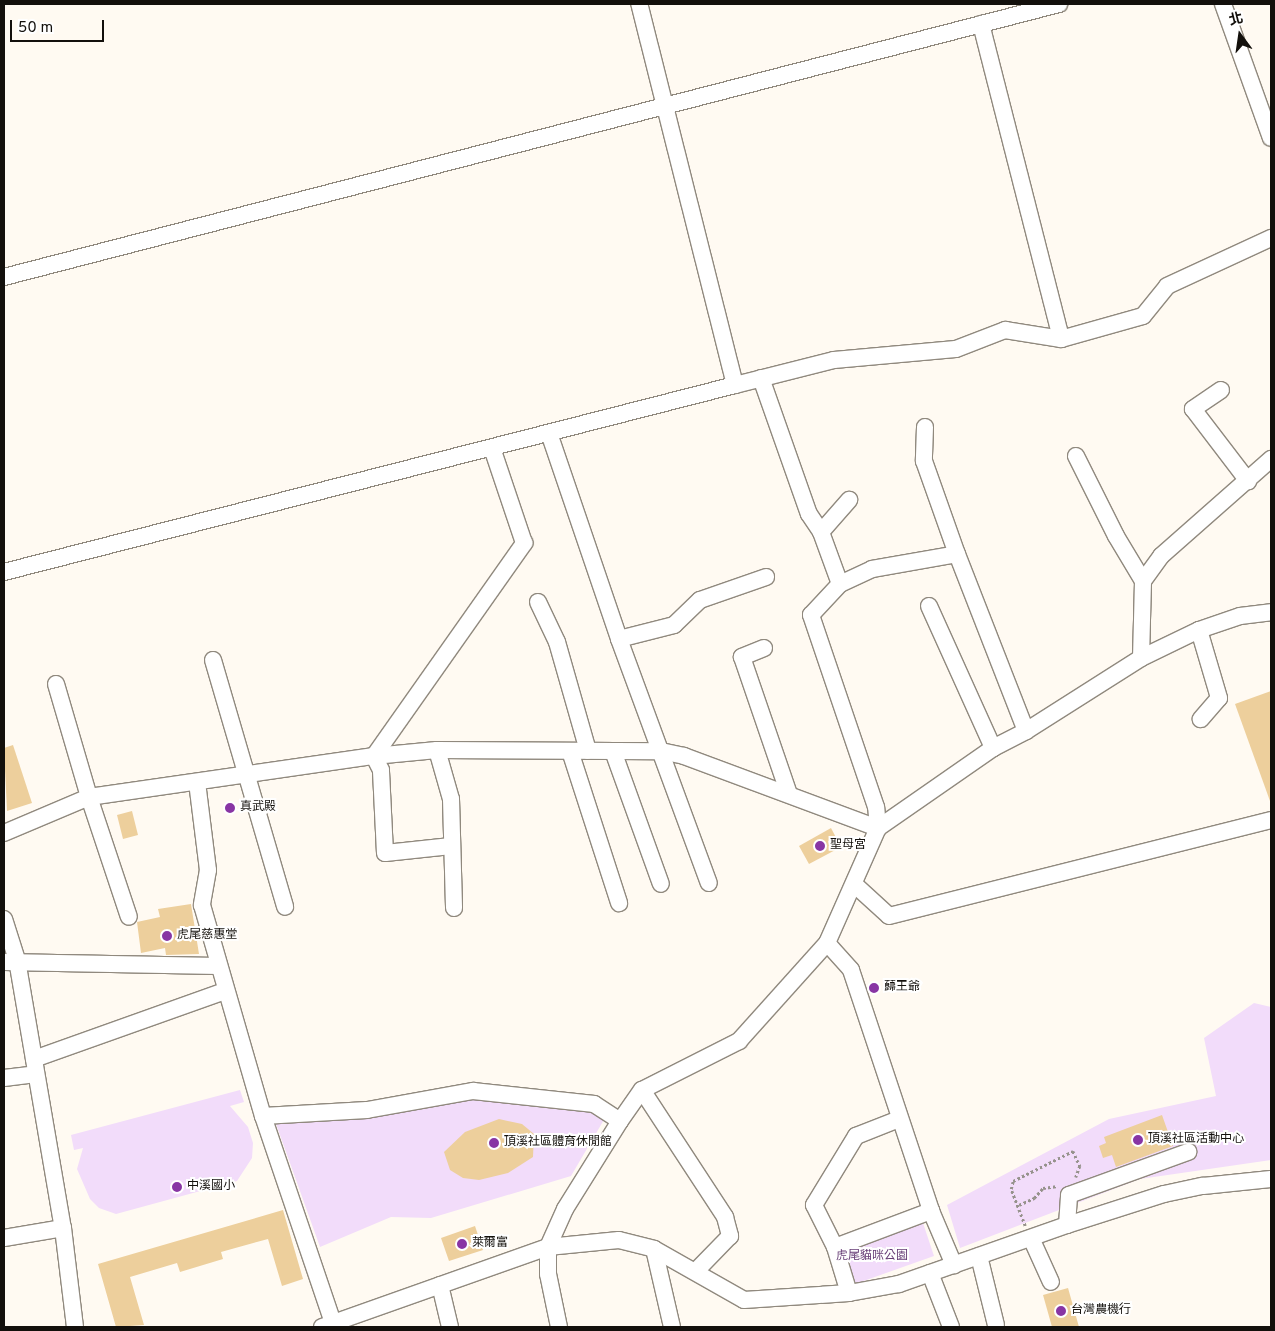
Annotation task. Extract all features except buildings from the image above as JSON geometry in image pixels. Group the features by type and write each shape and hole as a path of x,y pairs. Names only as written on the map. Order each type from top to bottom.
{"street":[{"path":"639,4 735,385"},
{"path":"4,277 666,108 1059,4"},
{"path":"1223,4 1271,138"},
{"path":"981,24 1061,339"},
{"path":"4,572 834,360 956,349 1005,330 1061,339 1143,316 1167,286 1271,238"},
{"path":"761,378 809,514 821,532 840,584"},
{"path":"1220,390 1193,409 1248,481"},
{"path":"926,427 924,461 957,554 1026,731"},
{"path":"549,433 619,640 708,884"},
{"path":"374,756 524,543 492,448"},
{"path":"1076,456 1116,536 1143,580 1141,658"},
{"path":"1143,580 1161,556 1271,459"},
{"path":"821,532 849,500"},
{"path":"559,1327 548,1274 548,1247 565,1209 620,1122 642,1090 739,1041 827,943 878,828 876,808 812,615 840,584 872,569 957,554"},
{"path":"619,640 674,625 700,600 766,577"},
{"path":"538,602 557,642 588,751"},
{"path":"929,606 993,748"},
{"path":"878,828 993,748 1026,731 1141,658 1199,630 1240,616 1271,612"},
{"path":"1199,630 1219,698 1201,719"},
{"path":"764,648 742,658 789,794"},
{"path":"213,660 286,907"},
{"path":"56,684 89,797 129,917"},
{"path":"437,750 451,799 454,908"},
{"path":"4,833 89,797 374,756 437,750 661,751 684,756 878,828"},
{"path":"570,751 619,903"},
{"path":"613,751 661,884"},
{"path":"374,756 381,770 386,853 451,846"},
{"path":"197,782 208,870 202,905 225,991 327,1325 548,1247 619,1240 654,1249 696,1271 744,1300 849,1293 900,1284 979,1256 1024,1234 1067,1224 1174,1192 1271,1179"},
{"path":"854,884 889,916 1271,820"},
{"path":"4,919 10,961 35,1066 63,1228 75,1327"},
{"path":"827,943 851,970 931,1211 954,1265"},
{"path":"10,961 218,966"},
{"path":"4,1078 225,991"},
{"path":"642,1090 724,1217 730,1236 696,1271"},
{"path":"263,1116 367,1110 473,1091 594,1104 620,1122"},
{"path":"849,1293 835,1247 814,1205 856,1136 899,1119"},
{"path":"1067,1224 1069,1195 1188,1152"},
{"path":"835,1247 931,1211"},
{"path":"4,1238 63,1228"},
{"path":"1024,1234 1051,1282"},
{"path":"654,1249 672,1327"},
{"path":"979,1256 996,1325"},
{"path":"930,1273 950,1327"},
{"path":"440,1285 450,1327"}],"path":[{"path":"1024,1234 1025,1227 1019,1205 1011,1189 1013,1181 1072,1150 1080,1166 1072,1183"},
{"path":"1019,1205 1034,1198 1043,1188 1060,1187"}],"green space":[{"path":"1254,1003 1271,1007 1271,1160 1140,1179 960,1248 947,1205 1109,1119 1216,1096 1204,1038"},
{"path":"240,1090 244,1102 230,1106 248,1127 253,1143 252,1158 237,1181 116,1214 99,1208 90,1199 77,1169 83,1148 74,1150 71,1135"},
{"path":"477,1099 586,1108 605,1118 571,1176 431,1218 391,1217 320,1247 275,1121"},
{"name":"虎尾貓咪公園","path":"922,1220 934,1256 855,1284 843,1245"}],"place":[{"name":"真武殿","path":"230,808"},
{"name":"聖母宮","path":"820,846"},
{"name":"虎尾慈惠堂","path":"167,936"},
{"name":"蘬王爺","path":"874,988"},
{"name":"頂溪社區活動中心","path":"1138,1140"},
{"name":"頂溪社區體育休閒館","path":"494,1143"},
{"name":"中溪國小","path":"177,1187"},
{"name":"萊爾富","path":"462,1244"},
{"name":"台灣農機行","path":"1061,1311"}]}
